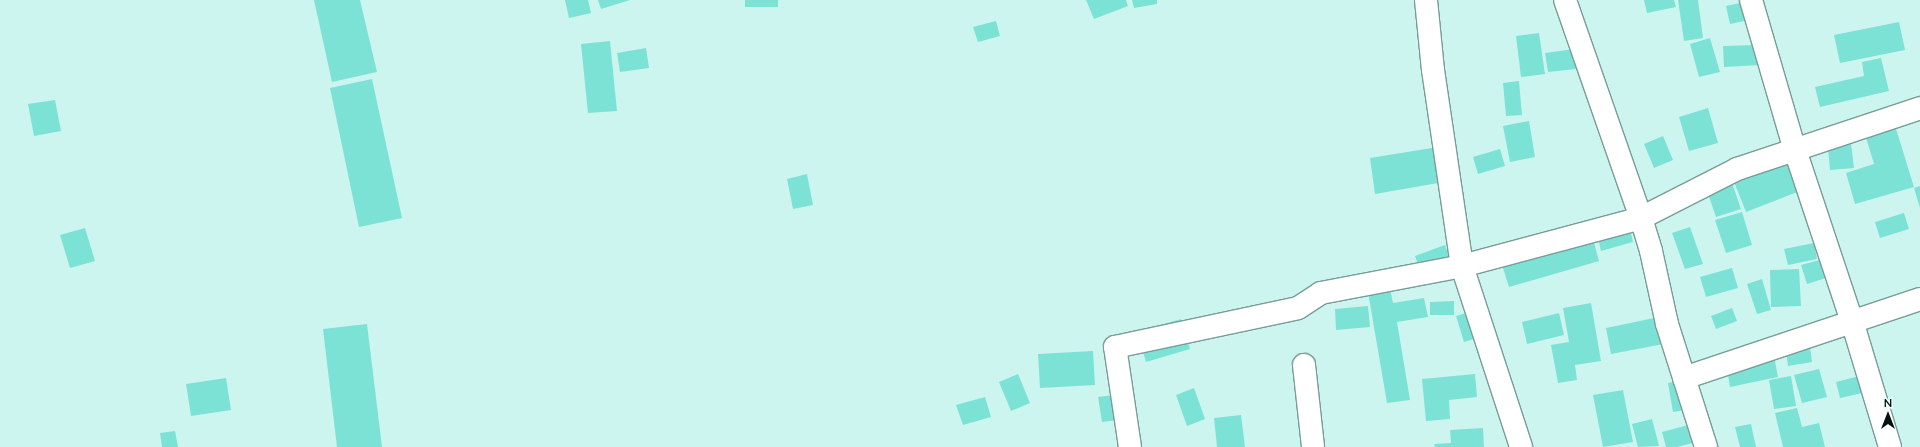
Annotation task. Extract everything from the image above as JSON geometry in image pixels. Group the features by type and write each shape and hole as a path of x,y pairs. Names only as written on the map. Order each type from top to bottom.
{"street":[{"path":"1426,0 1433,70 1462,266 1520,447"},
{"path":"1565,0 1641,218 1651,251 1667,324 1706,447"},
{"path":"1751,0 1795,150 1852,321 1890,447"},
{"path":"1130,447 1115,347 1298,308 1321,293 1462,266 1641,218 1737,169 1920,108"},
{"path":"1684,378 1920,299"},
{"path":"1304,365 1313,447"}],"building":[{"path":"314,0 360,0 377,72 332,82"},
{"path":"565,0 588,0 591,13 569,18"},
{"path":"598,0 630,0 601,9"},
{"path":"745,0 778,0 778,7 745,7"},
{"path":"1086,0 1126,0 1128,6 1094,19"},
{"path":"1132,0 1157,0 1157,4 1134,8"},
{"path":"1644,0 1674,0 1676,7 1647,13"},
{"path":"1678,0 1698,0 1703,38 1684,41"},
{"path":"1745,2 1749,20 1730,24 1726,6"},
{"path":"996,21 1000,36 978,42 973,27"},
{"path":"1899,22 1905,50 1840,63 1834,35"},
{"path":"1539,33 1545,74 1521,77 1516,36"},
{"path":"1710,38 1720,72 1699,77 1690,44"},
{"path":"610,41 617,111 588,113 581,44"},
{"path":"1759,45 1760,65 1724,67 1723,46"},
{"path":"646,48 649,68 620,72 617,53"},
{"path":"1582,48 1585,68 1548,72 1545,53"},
{"path":"1881,58 1889,91 1820,107 1815,87 1864,76 1862,62"},
{"path":"372,79 402,218 359,227 330,88"},
{"path":"1519,81 1522,115 1506,116 1503,83"},
{"path":"55,100 61,131 34,136 28,104"},
{"path":"1708,108 1718,143 1689,151 1679,117"},
{"path":"1893,119 1914,187 1855,204 1846,173 1874,164 1863,128"},
{"path":"1529,121 1535,157 1510,162 1503,126"},
{"path":"1850,135 1854,168 1830,170 1827,137"},
{"path":"1663,136 1673,160 1654,168 1644,144"},
{"path":"1438,147 1444,182 1375,194 1370,158"},
{"path":"1500,149 1505,166 1478,174 1473,157"},
{"path":"1790,149 1805,189 1746,212 1730,172"},
{"path":"807,174 813,205 793,209 787,179"},
{"path":"1731,180 1741,209 1716,217 1706,188"},
{"path":"1920,186 1920,208 1914,188"},
{"path":"1742,212 1752,245 1726,253 1715,220"},
{"path":"1904,213 1909,229 1880,238 1875,222"},
{"path":"1628,221 1633,242 1601,251 1596,229"},
{"path":"1589,224 1599,261 1509,287 1502,265"},
{"path":"1690,227 1703,264 1685,269 1672,233"},
{"path":"85,228 95,261 70,268 60,235"},
{"path":"1814,243 1817,259 1788,265 1784,249"},
{"path":"1445,245 1454,271 1424,281 1415,256"},
{"path":"1827,258 1832,276 1807,284 1801,265"},
{"path":"1732,268 1738,288 1706,297 1700,277"},
{"path":"1799,269 1801,306 1771,307 1770,270"},
{"path":"1762,279 1771,310 1757,314 1747,284"},
{"path":"1390,288 1393,303 1424,298 1428,317 1397,322 1410,400 1387,403 1368,292"},
{"path":"1454,301 1454,315 1430,315 1430,302"},
{"path":"1591,303 1601,361 1575,365 1577,380 1558,383 1551,345 1569,342 1563,308"},
{"path":"1368,306 1370,327 1336,330 1335,309"},
{"path":"1732,308 1737,321 1716,329 1711,316"},
{"path":"1477,310 1484,336 1464,342 1456,316"},
{"path":"1559,313 1564,335 1527,344 1522,322"},
{"path":"1664,316 1669,343 1611,354 1606,328"},
{"path":"1181,319 1190,349 1146,362 1137,332"},
{"path":"367,324 382,447 337,447 323,329"},
{"path":"1808,331 1812,362 1788,366 1784,334"},
{"path":"1771,340 1778,377 1730,387 1726,362"},
{"path":"1093,351 1095,385 1040,388 1038,354"},
{"path":"1819,369 1827,397 1802,403 1794,375"},
{"path":"1018,374 1030,403 1011,411 999,382"},
{"path":"1475,374 1477,397 1449,400 1450,419 1426,421 1422,379"},
{"path":"1867,374 1871,391 1840,398 1836,382"},
{"path":"1791,376 1796,406 1774,409 1769,380"},
{"path":"226,378 231,410 191,416 186,384"},
{"path":"1686,380 1691,409 1673,412 1668,383"},
{"path":"1194,388 1205,419 1187,426 1176,395"},
{"path":"1623,390 1633,442 1603,447 1593,395"},
{"path":"1114,395 1118,420 1102,422 1098,397"},
{"path":"985,397 991,417 963,425 956,405"},
{"path":"1797,408 1802,427 1819,423 1825,447 1783,447 1775,413"},
{"path":"1241,415 1245,447 1217,447 1214,418"},
{"path":"1652,419 1659,446 1638,447 1632,424"},
{"path":"1696,423 1700,441 1677,447 1666,447 1662,432"},
{"path":"1751,424 1756,447 1740,447 1735,427"},
{"path":"1483,428 1484,447 1435,447 1434,444 1451,443 1450,430"},
{"path":"175,431 178,447 162,447 160,433"}]}
